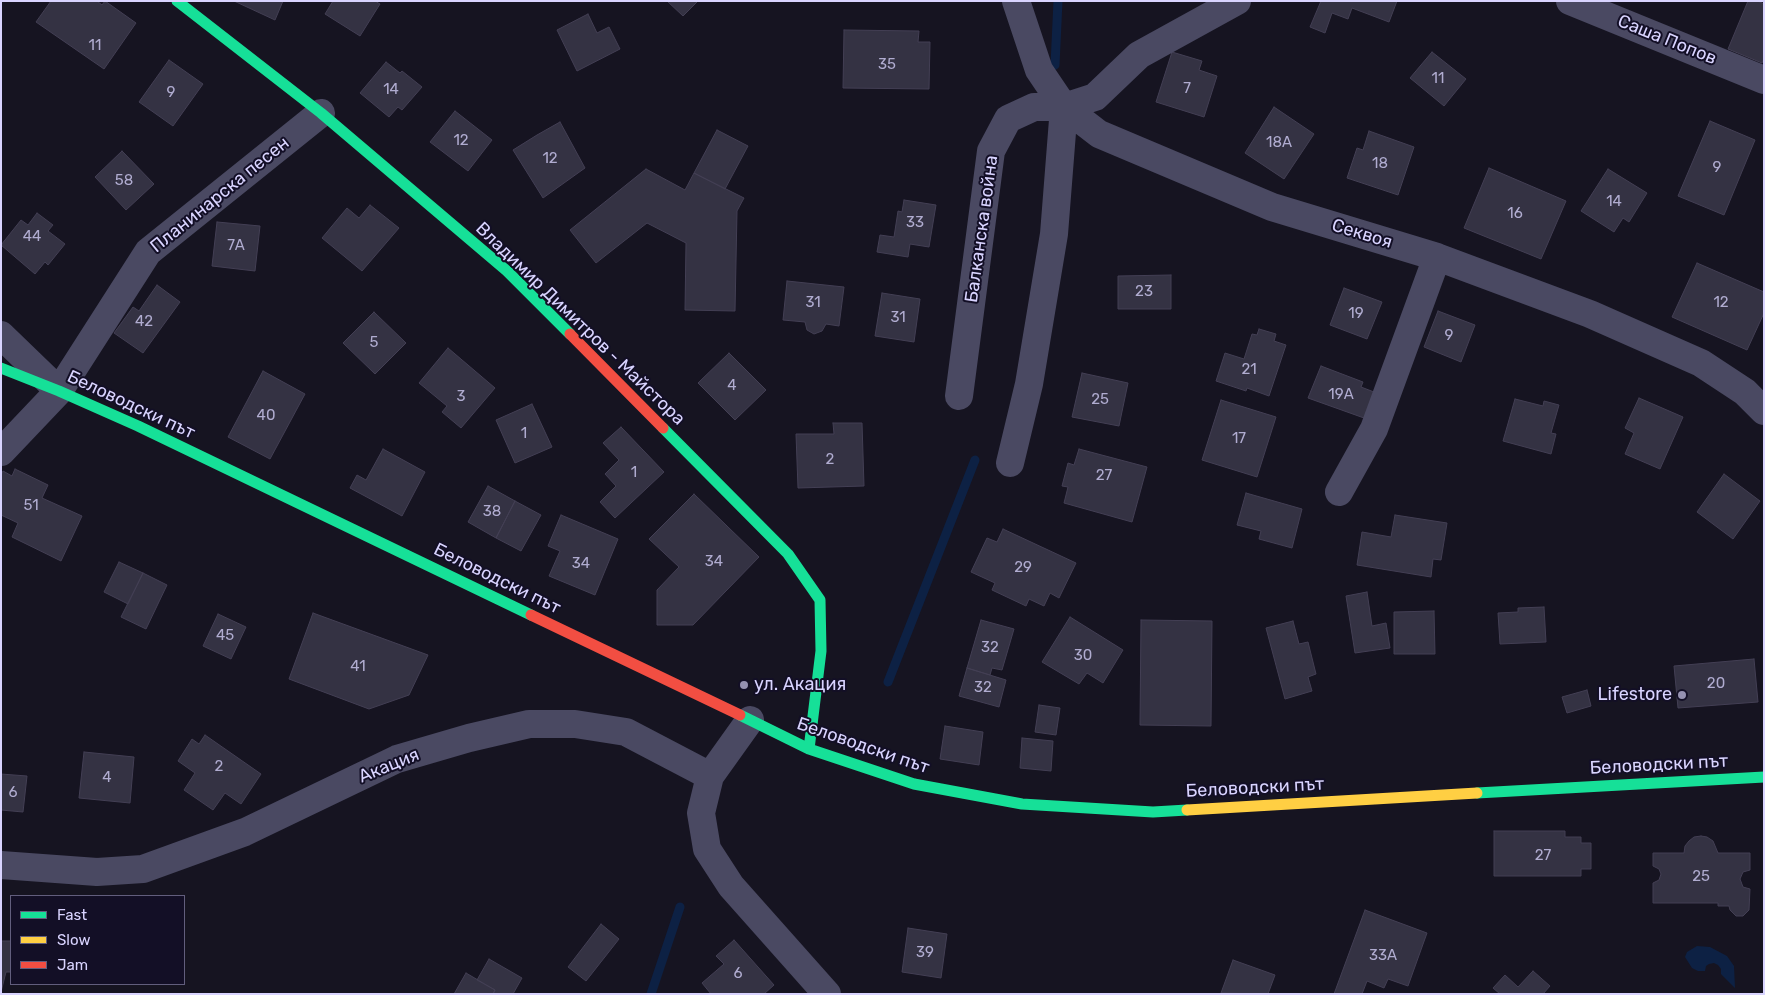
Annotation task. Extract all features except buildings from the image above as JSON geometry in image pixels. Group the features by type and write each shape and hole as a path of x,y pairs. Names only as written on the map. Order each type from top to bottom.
{"street":[{"name":"Владимир Димитров - Майстора","path":"177,1 321,112 507,272 788,554 820,600 821,651 808,750"},
{"name":"Секвоя","path":"1016,1 1039,70 1064,107 1099,134 1272,207 1437,257 1590,314 1701,363 1745,392 1764,411"},
{"name":"Балканска война","path":"959,396 991,151 1008,119 1034,108 1064,107 1095,97 1139,55 1237,1"},
{"name":"Саша Попов","path":"1570,1 1764,80"},
{"path":"1010,463 1030,384 1054,234 1064,107"},
{"name":"Планинарска песен","path":"1,452 59,391 148,252 321,112"},
{"path":"1339,492 1374,429 1437,257"},
{"path":"1,335 59,391"},
{"name":"Беловодски път","path":"1,368 138,426 750,720 808,750 923,786 1022,804 1153,812 1764,777"},
{"path":"750,720 710,776 701,813 707,848 731,886 827,994"},
{"name":"Акация","path":"1,865 97,872 142,869 244,832 397,759 468,738 529,724 575,724 626,732 710,776"}],"water":[{"path":"1697,946 1710,947 1727,956 1734,966 1735,988 1721,974 1721,969 1718,965 1714,963 1706,966 1705,971 1698,971 1692,968 1685,957 1687,952"}],"waterway":[{"path":"1055,65 1058,1"},
{"path":"888,682 975,460"},
{"path":"651,994 680,907"}],"traffic: fast":[{"path":"177,1 321,113 507,271 570,334"},
{"path":"1,368 138,426 531,615"},
{"path":"663,428 788,554 820,600 821,651 809,749"},
{"path":"740,715 809,749 914,784 1022,804 1153,812 1187,810"},
{"path":"1477,793 1764,777"}],"traffic: slow":[{"path":"1187,810 1477,793"}],"traffic: jam":[{"path":"570,334 663,428"},
{"path":"531,615 740,715"}],"place":[{"name":"ул. Акация","path":"744,685"},
{"name":"Lifestore","path":"1682,695"}]}
